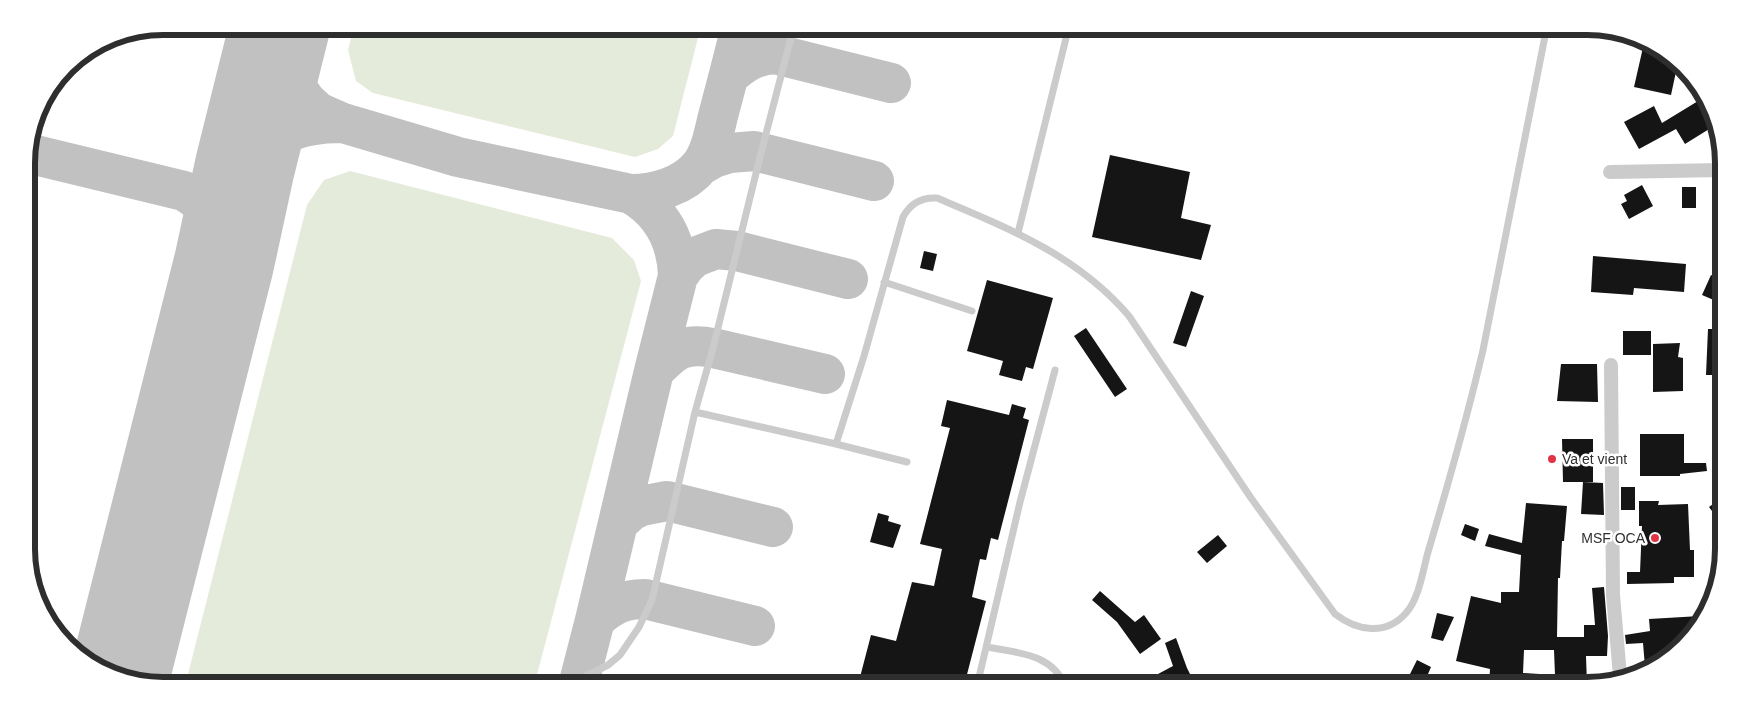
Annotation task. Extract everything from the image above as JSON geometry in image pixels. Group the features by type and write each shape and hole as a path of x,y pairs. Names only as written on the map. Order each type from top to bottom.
{"street":[{"path":"1610,172 1715,170"},
{"path":"1611,365 1613,595 1620,673"}],"lane":[{"path":"585,677 608,665 620,655 639,627 652,600 695,412 713,348 792,35"},
{"path":"1018,233 1066,35"},
{"path":"836,444 864,356 902,217 906,210 921,199 937,198 1018,233 1075,266 1106,291 1129,316 1251,498 1335,614 1351,625 1367,629 1384,627 1401,618 1413,604 1461,441 1483,350 1545,35"},
{"path":"884,282 972,311"},
{"path":"979,677 1020,502 1055,370"},
{"path":"695,412 907,462"},
{"path":"987,647 1034,656 1043,660 1058,672 1060,677"}],"green space":[{"path":"352,35 699,35 673,136 658,149 635,157 373,93 356,81 348,50"},
{"path":"350,171 612,238 634,260 641,281 536,677 187,677 307,205 324,180"}],"building":[{"path":"1643,48 1658,57 1676,72 1671,95 1634,87"},
{"path":"1699,101 1710,128 1685,144 1676,129 1639,149 1624,122 1654,106 1662,123"},
{"path":"1110,155 1190,172 1181,218 1211,225 1201,260 1092,237"},
{"path":"1642,185 1653,206 1629,219 1621,204 1627,201 1624,195"},
{"path":"1682,187 1696,187 1696,208 1682,208"},
{"path":"924,251 937,254 933,271 920,268"},
{"path":"1593,256 1686,264 1684,292 1634,288 1633,295 1591,292"},
{"path":"1711,275 1715,277 1715,301 1702,295"},
{"path":"987,280 1053,298 1033,369 1026,367 1022,381 999,375 1003,361 967,351"},
{"path":"1191,291 1204,296 1186,347 1173,343"},
{"path":"1086,328 1127,389 1115,397 1074,336"},
{"path":"1708,329 1715,329 1715,375 1706,375"},
{"path":"1623,331 1651,331 1651,355 1623,355"},
{"path":"1680,343 1678,357 1683,358 1683,391 1653,392 1653,344"},
{"path":"1561,364 1597,364 1598,402 1557,401"},
{"path":"947,400 1009,415 1012,404 1026,408 1023,418 1029,420 998,540 991,538 986,560 980,559 972,597 986,601 966,677 860,677 871,635 896,641 912,582 934,586 942,549 920,544 950,428 941,426"},
{"path":"1640,434 1684,434 1684,463 1706,463 1707,471 1680,474 1680,476 1640,476"},
{"path":"1562,439 1593,439 1593,482 1563,482"},
{"path":"1583,482 1603,483 1604,515 1581,514"},
{"path":"1621,487 1635,487 1635,510 1621,510"},
{"path":"1639,501 1659,501 1658,505 1688,504 1690,550 1694,550 1694,577 1674,577 1674,583 1627,584 1627,572 1640,572 1642,526 1639,526"},
{"path":"1526,503 1567,506 1564,541 1562,541 1560,578 1558,578 1557,637 1584,637 1584,625 1595,625 1592,588 1604,587 1608,636 1607,656 1586,656 1587,677 1490,677 1490,669 1456,661 1471,596 1501,603 1501,592 1519,592 1521,555 1485,546 1489,534 1522,543","holes":["1524,650 1554,650 1555,675 1523,673"]},
{"path":"1715,503 1715,515 1709,507"},
{"path":"878,513 889,516 888,521 901,525 893,548 870,542"},
{"path":"1465,524 1479,529 1475,541 1461,535"},
{"path":"1218,535 1227,546 1207,563 1197,552"},
{"path":"1100,591 1135,622 1144,615 1161,639 1140,654 1117,622 1092,600"},
{"path":"1437,613 1454,617 1443,641 1431,638"},
{"path":"1695,616 1677,639 1665,650 1645,663 1643,643 1626,644 1625,635 1650,631 1649,619"},
{"path":"1176,638 1192,677 1160,677 1158,674 1173,666 1165,643"},
{"path":"1417,660 1431,667 1427,677 1416,677 1410,674"}],"taxiway":[{"path":"631,194 669,188 686,179 700,166 712,142 739,35"},
{"path":"276,39 283,68 306,101 318,112 343,123 458,157 631,194 651,209 671,239 675,251 678,276 580,677"},
{"path":"729,76 750,60 775,54 891,83"},
{"path":"241,182 261,154 282,136 308,126 343,123"},
{"path":"700,166 714,158 730,153 754,151 874,181"},
{"path":"35,155 184,191 195,198 210,213 218,229 224,263"},
{"path":"678,276 695,257 716,249 737,251 848,279"},
{"path":"654,371 674,353 686,347 703,346 825,374"},
{"path":"618,523 631,511 641,506 667,501 773,527"},
{"path":"595,620 606,610 618,604 630,600 645,599 755,626"}],"runway":[{"path":"121,670 224,263 245,166 278,35"}],"place":[{"name":"Va et vient","path":"1552,459"},
{"name":"MSF OCA","path":"1655,538"}]}
